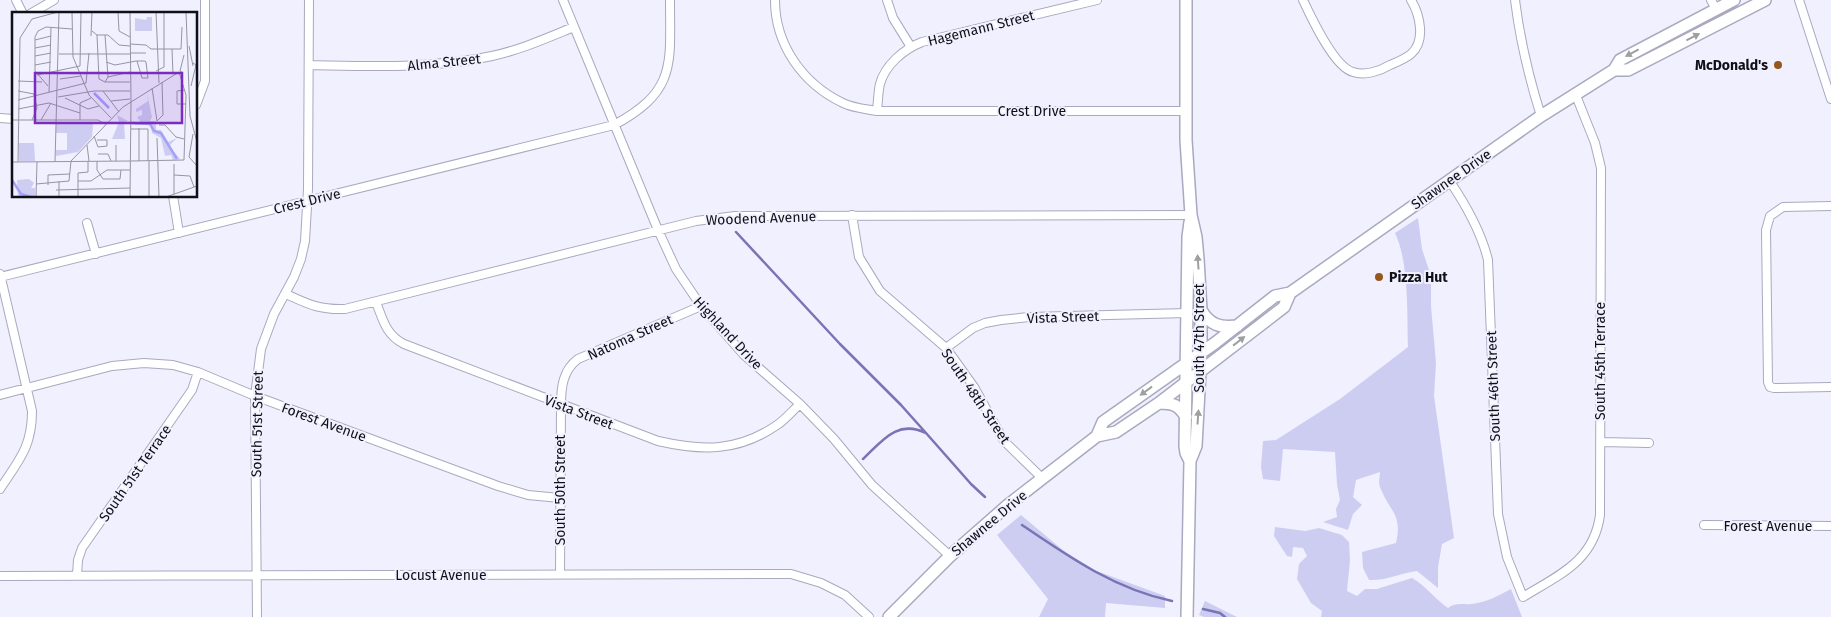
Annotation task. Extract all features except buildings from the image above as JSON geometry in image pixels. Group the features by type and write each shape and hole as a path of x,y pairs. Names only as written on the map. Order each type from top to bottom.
{"main road":[{"name":"South 47th Street","path":"1186,0 1186,111 1191,215 1196,237 1201,310 1201,372 1196,446 1190,461 1187,617"},
{"name":"Shawnee Drive","path":"1097,436 1103,422 1201,353 1275,296 1290,293 1541,116 1614,70 1620,60 1656,41 1713,4 1734,0"},
{"name":"Shawnee Drive","path":"1614,70 1628,70 1765,0"},
{"path":"1713,4 1724,21"},
{"path":"1656,41 1662,53"},
{"name":"South 47th Street","path":"1190,461 1186,453 1186,363 1188,237 1191,215"},
{"name":"Shawnee Drive","path":"889,617 950,556 1008,504 1097,436 1116,432 1201,372 1284,306 1290,293"},
{"path":"1201,310 1208,320 1215,325 1237,326"},
{"path":"1159,403 1170,403 1180,407 1186,417"}],"street":[{"path":"16,0 22,12"},
{"path":"33,12 54,0"},
{"path":"198,100 205,81 205,0"},
{"name":"South 51st Street","path":"257,617 255,396 261,349 274,314 286,294 301,259 304,241 308,201 309,0"},
{"name":"Highland Drive","path":"563,0 658,230 676,269 701,306 744,354 800,404 834,439 872,485 950,556"},
{"name":"Crest Drive","path":"0,276 96,254 614,125 635,114 652,98 664,81 670,63 670,0"},
{"name":"Crest Drive","path":"775,0 779,30 787,51 801,72 820,89 845,104 877,112 1186,111"},
{"path":"887,0 892,18 912,46"},
{"name":"Hagemann Street","path":"877,112 880,82 893,62 912,46 1097,0"},
{"path":"1303,0 1332,54 1352,72 1369,73 1381,70 1411,54 1420,32 1419,19 1411,0"},
{"path":"1515,0 1531,86 1541,116"},
{"path":"1798,0 1831,99"},
{"name":"Alma Street","path":"310,65 406,66 445,64 492,56 529,45 574,27"},
{"name":"South 45th Terrace","path":"1523,597 1568,570 1587,551 1596,536 1600,515 1600,168 1595,143 1575,93"},
{"name":"South 46th Street","path":"1449,180 1476,226 1488,260 1498,514 1507,558 1523,597"},
{"path":"173,198 179,233"},
{"path":"1831,206 1783,207 1770,216 1766,230 1768,382 1770,387 1831,387"},
{"name":"South 48th Street","path":"852,215 858,257 880,291 946,348 974,387 1004,441 1043,479"},
{"name":"Woodend Avenue","path":"286,294 310,305 327,310 345,309 658,230 696,221 735,216 1191,215"},
{"path":"87,223 96,254"},
{"path":"0,276 32,411 30,439 26,451 0,489"},
{"name":"Vista Street","path":"376,302 387,329 395,339 658,442 688,448 718,448 749,440 778,424 800,404"},
{"name":"Natoma Street","path":"560,405 562,386 567,371 578,359 701,306"},
{"name":"Vista Street","path":"946,348 973,328 985,323 1001,320 1029,317 1188,313"},
{"name":"Forest Avenue","path":"0,396 112,366 144,363 173,365 198,372 255,396 498,486 528,496 560,498"},
{"name":"South 51st Terrace","path":"77,575 78,560 82,548 192,390 198,372"},
{"name":"South 50th Street","path":"560,405 560,574"},
{"path":"1600,442 1649,443"},
{"name":"Forest Avenue","path":"1704,525 1831,526"},
{"name":"Locust Avenue","path":"0,576 790,574 821,583 845,594 869,617"}],"shaded area":[{"path":"1418,218 1422,249 1431,276 1431,306 1436,363 1434,396 1454,538 1442,544 1438,567 1438,588 1417,571 1369,580 1363,568 1362,552 1396,543 1398,533 1398,525 1394,513 1379,485 1380,472 1356,480 1353,497 1362,505 1353,514 1348,530 1323,522 1337,517 1336,509 1340,500 1335,452 1283,449 1280,481 1263,479 1261,467 1263,441 1276,440 1340,399 1408,347 1405,273 1400,245 1395,233"},
{"path":"1021,515 1064,551 1094,570 1165,596 1165,608 1106,603 1105,617 1039,617 1048,599 997,535"},
{"path":"1275,527 1305,531 1319,528 1342,535 1349,542 1350,560 1347,591 1357,596 1365,589 1377,589 1412,578 1448,608 1457,604 1483,602 1511,589 1522,617 1321,617 1322,611 1311,603 1297,579 1299,564 1307,556 1303,548 1293,547 1292,557 1287,556 1274,536"},
{"path":"1205,601 1237,617 1204,617 1199,615"}],"waterway":[{"path":"736,232 926,433"},
{"path":"863,459 884,439 898,430 916,429 926,433 985,497"},
{"path":"1022,525 1057,549 1112,580 1131,589 1172,601"},
{"path":"1203,609 1220,613 1225,617"}],"place":[{"name":"McDonald's","path":"1778,65"},
{"name":"Pizza Hut","path":"1379,277"}]}
